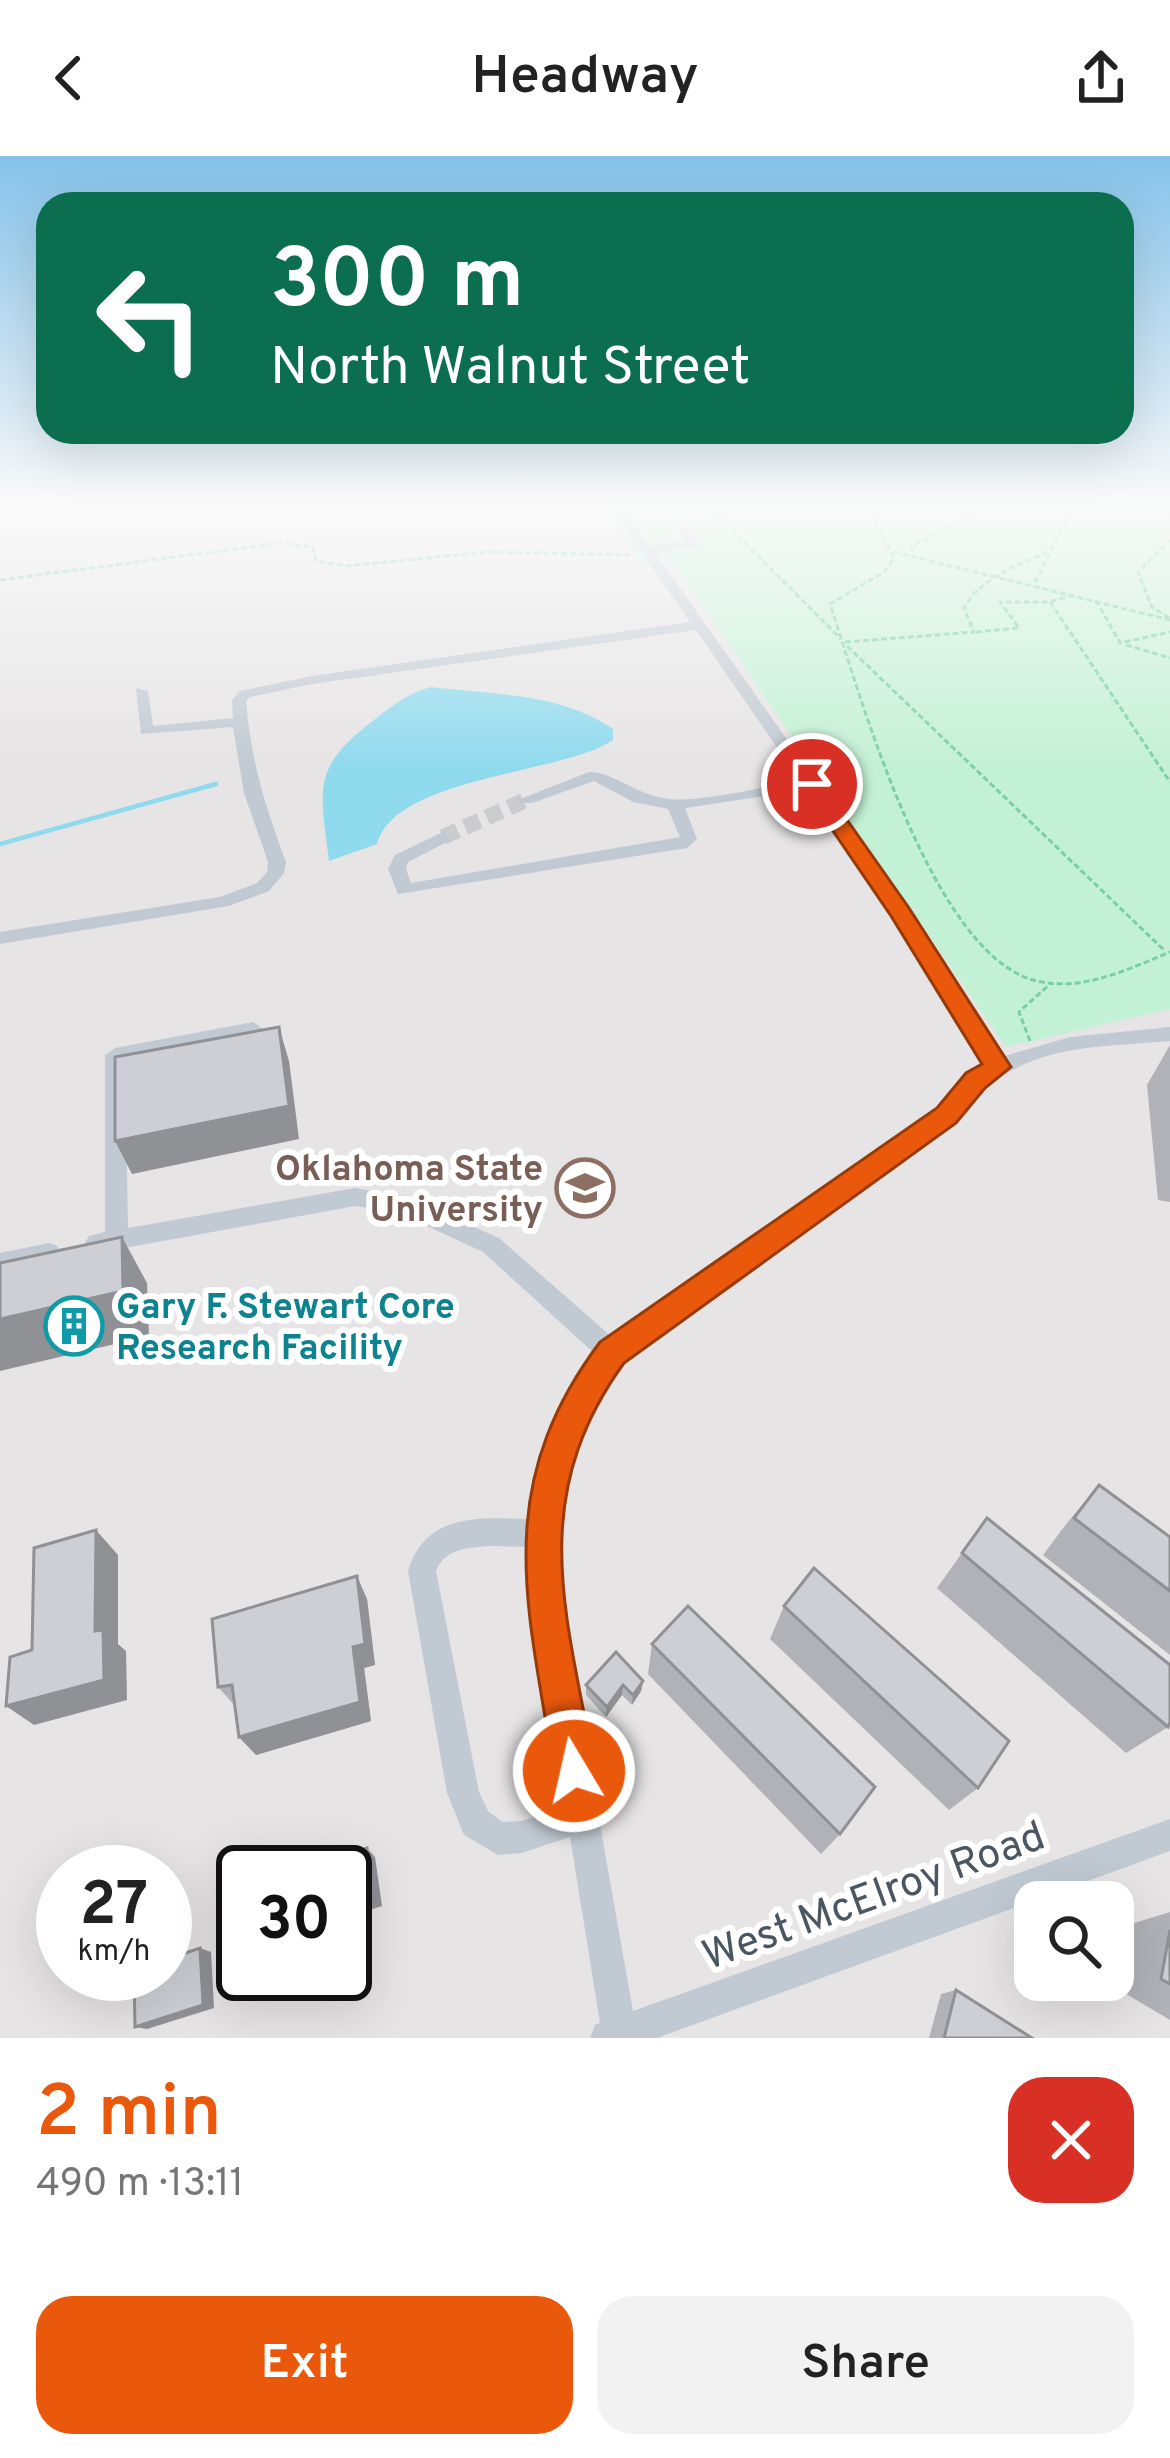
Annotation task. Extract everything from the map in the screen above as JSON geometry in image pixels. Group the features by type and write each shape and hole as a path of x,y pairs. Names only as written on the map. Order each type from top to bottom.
{"street":[{"path":"676,592 901,913 998,1067"},
{"path":"0,938 223,902 262,887 275,873 277,862 252,793 239,700 268,686 699,626"},
{"path":"141,691 146,731 239,722"},
{"path":"526,800 595,775 639,799 675,805 812,784"},
{"path":"443,837 401,859 397,869 404,890 681,844 689,839 688,832 675,805"},
{"path":"117,1239 115,1055 253,1029"},
{"path":"615,2036 544,1588 541,1533 553,1463 580,1396 612,1353 946,1116 976,1081 998,1067 1071,1044 1170,1034"},
{"path":"0,1263 355,1197 404,1205 490,1245 612,1353"},
{"path":"541,1533 444,1541 423,1559 422,1571 463,1792 476,1823 498,1839 522,1837 582,1816"},
{"name":"West McElroy Road","path":"615,2036 1170,1835"}],"path":[{"path":"793,592 843,642 1168,953 1117,974 1051,983 1017,975 968,928 889,787 843,642 830,604 851,592"},
{"path":"974,632 964,608 977,592"},
{"path":"1065,592 1170,620"},
{"path":"1146,592 1152,607 1170,620"},
{"path":"843,642 1019,628 1000,602 1050,602 1073,594"},
{"path":"1096,600 1120,643 1170,658"},
{"path":"1050,602 1170,782"},
{"path":"1120,643 1170,632"},
{"path":"1034,1054 1019,1012 1051,983"}],"shaded area":[{"name":"Oklahoma State University","path":"0,592 1170,592 1170,2038 0,2038"}],"green space":[{"path":"693,592 1170,592 1170,1009 1006,1047"}],"water":[{"path":"431,687 525,697 571,708 613,729 613,740 558,761 447,790 390,821 377,844 329,861 323,797 330,766 374,720 408,696"}],"building":[{"path":"279,1027 289,1106 115,1141 115,1057"},
{"path":"122,1237 123,1291 0,1319 0,1263"},
{"path":"1099,1485 1170,1537 1170,1591 1074,1518"},
{"path":"987,1518 1170,1665 1168,1727 962,1553"},
{"path":"96,1530 95,1631 103,1630 104,1680 6,1706 10,1657 32,1650 34,1548"},
{"path":"814,1568 1009,1741 978,1788 784,1606"},
{"path":"357,1576 365,1644 353,1647 360,1702 239,1737 232,1685 218,1687 212,1619"},
{"path":"688,1606 875,1787 840,1834 652,1644"},
{"path":"616,1652 643,1681 633,1695 623,1685 607,1707 586,1685"},
{"path":"1170,1930 1170,1984 1161,1979"},
{"path":"200,1948 203,2005 135,2027 135,2001 192,2001 192,1951"},
{"path":"956,1990 1032,2038 944,2038"}],"waterway":[{"path":"0,844 216,784"}],"tunnel":[{"path":"443,837 526,800"}],"place":[{"name":"Oklahoma State University","path":"585,1188"},
{"name":"Gary F. Stewart Core Research Facility","path":"74,1326"}],"route":[{"path":"574,1771 544,1588 541,1533 553,1463 580,1396 612,1353 946,1116 976,1081 998,1067 812,784"}]}
